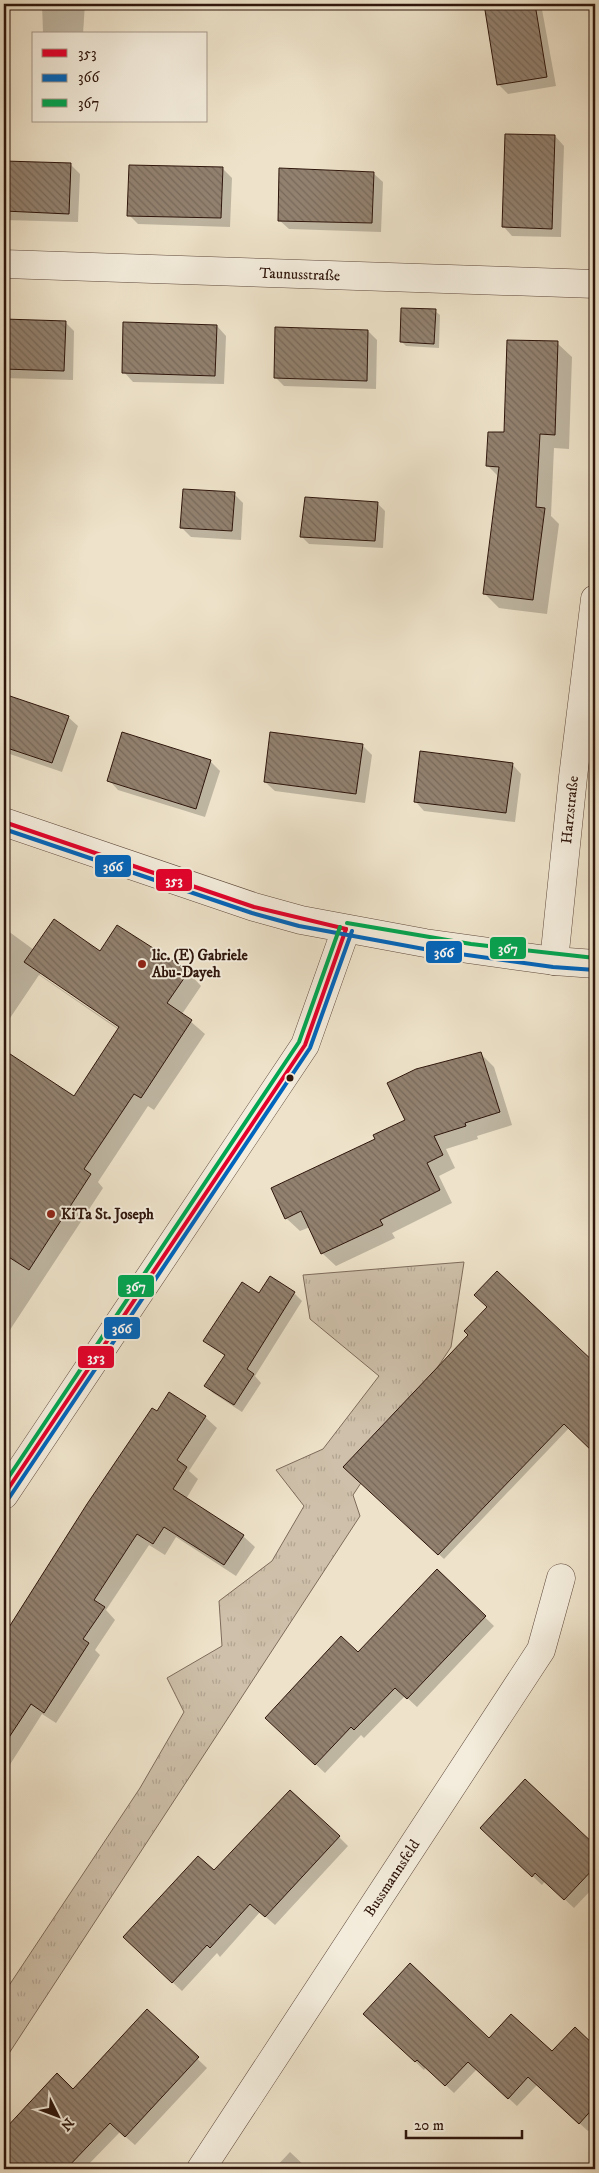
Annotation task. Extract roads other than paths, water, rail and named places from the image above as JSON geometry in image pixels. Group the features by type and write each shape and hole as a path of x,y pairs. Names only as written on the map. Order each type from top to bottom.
{"street":[{"name":"Taunusstraße","path":"4,264 595,284"},
{"name":"Harzstraße","path":"554,961 573,777 595,598"},
{"path":"4,822 254,907 346,929 425,944 554,961 595,964"},
{"path":"4,1495 305,1046 346,929"},
{"name":"Bussmannsfeld","path":"201,2169 541,1650 561,1578"}],"place":[{"name":"lic. (E) Gabriele Abu-Dayeh","path":"142,964"},
{"name":"KiTa St. Joseph","path":"51,1214"}]}
